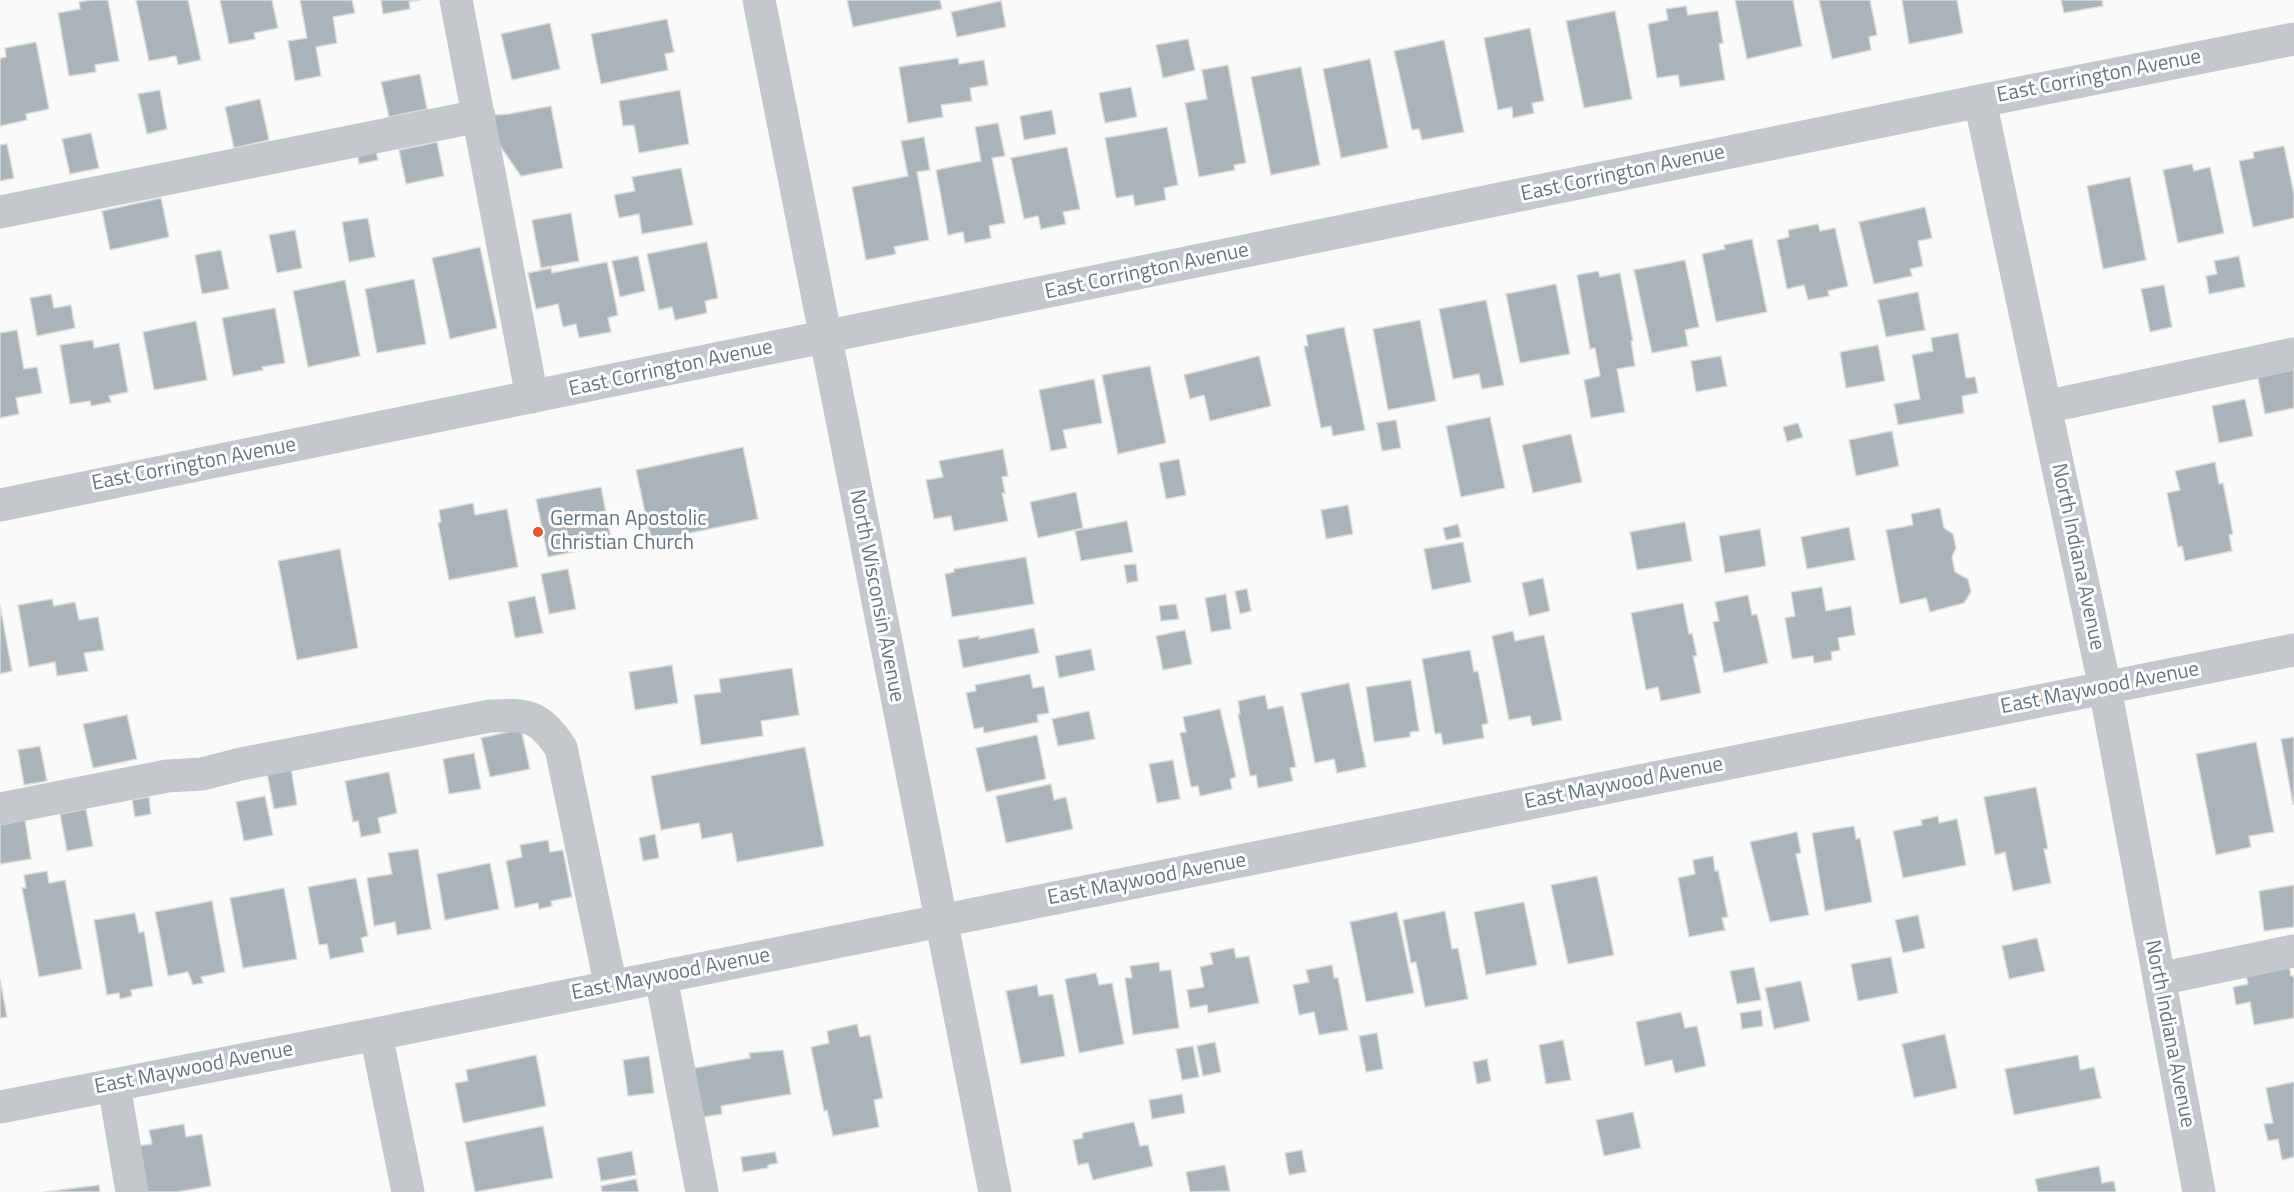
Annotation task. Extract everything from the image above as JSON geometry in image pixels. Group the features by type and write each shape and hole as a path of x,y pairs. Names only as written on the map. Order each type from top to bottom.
{"street":[{"path":"456,0 532,397"},
{"name":"North Wisconsin Avenue","path":"759,0 995,1192"},
{"name":"East Corrington Avenue","path":"0,505 2294,39"},
{"name":"North Indiana Avenue","path":"1980,101 2105,688 2199,1192"},
{"path":"0,212 479,117"},
{"path":"2045,407 2294,354"},
{"name":"East Maywood Avenue","path":"0,1107 2294,651"},
{"path":"0,809 167,776 202,774 490,716 518,714 535,718 550,731 561,748 611,987"},
{"path":"2159,979 2294,951"},
{"path":"661,977 702,1192"},
{"path":"376,1034 408,1192"},
{"path":"114,1085 132,1192"}],"building":[{"path":"108,0 119,61 95,65 96,72 69,76 58,13 80,9 79,2"},
{"path":"136,0 188,0 201,60 178,65 176,56 149,61"},
{"path":"220,0 272,0 278,28 254,33 255,39 229,44"},
{"path":"300,0 352,0 355,13 333,17 337,43 316,47 321,76 295,81 288,41 307,38"},
{"path":"381,0 420,0 409,2 410,9 383,14"},
{"path":"847,0 940,0 942,9 853,27"},
{"path":"1735,0 1793,0 1802,46 1747,59"},
{"path":"1819,0 1870,0 1877,35 1869,37 1871,50 1832,59"},
{"path":"1902,0 1957,0 1963,33 1909,44"},
{"path":"2061,0 2102,0 2103,6 2064,13"},
{"path":"1001,1 1006,27 957,37 951,12"},
{"path":"1686,6 1688,15 1718,11 1723,43 1719,44 1725,80 1680,87 1678,75 1657,78 1648,24 1668,20 1666,9"},
{"path":"1615,11 1632,99 1584,108 1566,21"},
{"path":"667,19 674,52 665,54 668,70 601,84 591,34"},
{"path":"550,23 560,69 512,80 501,34"},
{"path":"1530,28 1544,101 1532,103 1534,113 1513,118 1512,107 1498,110 1484,38"},
{"path":"1188,39 1195,70 1163,78 1156,45"},
{"path":"1444,40 1464,132 1422,140 1419,129 1412,130 1394,51"},
{"path":"36,42 49,109 26,114 27,120 0,126 0,58 6,57 5,48"},
{"path":"958,58 959,64 984,60 988,85 970,88 972,101 941,105 943,117 908,123 899,67"},
{"path":"1370,59 1388,148 1341,158 1323,69"},
{"path":"1228,65 1246,163 1234,165 1235,170 1199,177 1185,103 1207,99 1202,70"},
{"path":"1301,67 1320,165 1271,175 1251,77"},
{"path":"420,74 427,109 389,117 381,82"},
{"path":"1131,87 1137,117 1105,123 1099,93"},
{"path":"160,90 167,129 147,134 138,94"},
{"path":"680,90 689,144 639,153 634,125 623,126 619,101"},
{"path":"260,99 269,140 234,148 225,107"},
{"path":"551,106 563,168 521,176 479,116 509,114"},
{"path":"1052,110 1056,134 1024,140 1020,116"},
{"path":"998,123 1005,156 992,158 1005,223 989,226 991,238 965,243 963,232 948,235 936,170 981,161 975,127"},
{"path":"1167,127 1178,185 1164,188 1166,200 1135,206 1133,195 1116,198 1105,138"},
{"path":"91,133 99,168 70,174 62,139"},
{"path":"924,137 930,170 917,172 929,240 894,247 896,254 866,260 852,187 908,176 901,141"},
{"path":"437,142 444,176 406,184 399,150"},
{"path":"7,144 14,178 0,181 0,145"},
{"path":"2284,146 2294,194 2294,218 2253,227 2239,161 2254,158 2253,152"},
{"path":"375,147 378,160 359,164 357,151"},
{"path":"1067,147 1080,209 1063,212 1066,224 1041,229 1038,216 1024,219 1011,158"},
{"path":"2192,164 2194,171 2210,167 2224,233 2178,243 2163,170"},
{"path":"681,168 693,225 642,234 639,214 619,218 614,195 635,191 632,177"},
{"path":"2130,177 2146,260 2103,269 2087,186"},
{"path":"161,198 169,237 110,250 102,211"},
{"path":"1925,207 1932,238 1918,241 1923,266 1910,269 1912,276 1874,284 1859,222"},
{"path":"571,213 579,261 541,268 532,220"},
{"path":"368,218 375,257 349,262 342,222"},
{"path":"1818,224 1820,231 1835,228 1848,286 1828,291 1829,296 1808,300 1804,285 1787,289 1777,240 1789,237 1788,230"},
{"path":"295,230 302,268 277,273 269,235"},
{"path":"1752,239 1767,312 1716,322 1702,254 1725,249 1724,245"},
{"path":"707,242 718,298 705,301 707,313 675,320 672,307 659,310 647,254"},
{"path":"480,247 497,328 450,339 432,258"},
{"path":"221,250 229,289 202,294 195,255"},
{"path":"638,256 645,291 620,297 612,261"},
{"path":"2239,256 2245,287 2209,294 2206,276 2217,274 2214,261"},
{"path":"1685,260 1699,327 1685,330 1688,346 1652,353 1634,270"},
{"path":"607,262 618,315 608,318 611,332 579,338 576,324 563,327 558,304 536,309 528,273 551,268 552,273"},
{"path":"1598,271 1600,277 1620,273 1633,341 1631,341 1635,366 1617,369 1625,412 1591,418 1584,380 1600,376 1595,348 1590,349 1577,275"},
{"path":"414,279 426,344 377,353 365,289"},
{"path":"345,280 360,356 308,367 293,291"},
{"path":"1556,284 1570,354 1520,363 1506,294"},
{"path":"2164,285 2172,327 2150,332 2141,289"},
{"path":"1918,292 1925,330 1886,337 1878,300"},
{"path":"51,294 54,308 71,305 75,328 37,336 30,298"},
{"path":"1486,300 1504,385 1482,389 1479,374 1453,379 1439,309"},
{"path":"275,308 285,363 233,376 222,318"},
{"path":"1420,320 1436,401 1388,410 1373,329"},
{"path":"196,321 207,380 154,390 143,332"},
{"path":"1344,327 1365,430 1333,436 1331,426 1321,428 1304,346 1308,346 1306,335"},
{"path":"17,330 24,369 37,367 42,393 16,398 19,414 0,418 0,333"},
{"path":"1958,333 1966,378 1975,377 1978,393 1962,396 1964,413 1898,425 1894,404 1920,399 1912,355 1933,351 1931,338"},
{"path":"93,340 94,348 119,343 128,392 109,396 111,402 91,406 90,401 70,404 60,345"},
{"path":"1878,345 1885,381 1846,388 1840,352"},
{"path":"1259,356 1271,406 1210,421 1204,395 1190,399 1184,375"},
{"path":"1721,356 1727,386 1696,392 1691,361"},
{"path":"1150,366 1166,443 1118,454 1102,375"},
{"path":"2294,366 2294,408 2265,414 2257,373"},
{"path":"1094,379 1102,423 1063,430 1067,448 1051,451 1039,390"},
{"path":"2245,399 2253,436 2219,443 2212,406"},
{"path":"1490,417 1505,488 1461,497 1446,426"},
{"path":"1396,420 1401,448 1382,451 1377,423"},
{"path":"1798,423 1803,437 1787,442 1783,427"},
{"path":"1892,431 1899,466 1856,476 1849,440"},
{"path":"1571,434 1582,482 1533,493 1522,445"},
{"path":"743,447 758,519 651,541 636,470"},
{"path":"1003,449 1008,476 1002,477 1005,493 1002,493 1008,521 954,531 951,516 934,519 926,480 943,477 939,461"},
{"path":"1179,459 1186,495 1166,499 1159,463"},
{"path":"2215,462 2219,484 2223,483 2233,534 2229,535 2232,551 2185,561 2182,546 2178,547 2167,493 2180,490 2175,471"},
{"path":"601,487 612,544 548,557 536,499"},
{"path":"1076,492 1083,528 1038,538 1030,502"},
{"path":"473,503 475,515 507,509 518,567 449,580 438,523 441,522 439,510"},
{"path":"1348,505 1353,534 1326,539 1321,510"},
{"path":"1940,508 1944,528 1953,534 1956,548 1952,557 1955,572 1968,579 1971,592 1964,603 1930,612 1926,598 1900,604 1886,530 1913,525 1911,514"},
{"path":"1127,521 1133,552 1081,561 1075,531"},
{"path":"1685,522 1692,561 1637,570 1630,532"},
{"path":"1458,524 1461,537 1446,540 1443,528"},
{"path":"1849,527 1855,560 1807,569 1801,537"},
{"path":"1760,529 1766,566 1725,573 1719,536"},
{"path":"1463,542 1471,582 1432,590 1424,549"},
{"path":"340,549 358,648 297,660 278,561"},
{"path":"1026,557 1034,604 952,617 945,574 954,572 954,569"},
{"path":"1136,564 1138,581 1127,583 1124,565"},
{"path":"568,569 576,609 549,614 541,574"},
{"path":"1543,578 1550,611 1529,616 1522,583"},
{"path":"1822,587 1826,611 1851,606 1855,635 1838,638 1840,650 1831,652 1832,660 1814,663 1813,656 1792,659 1785,618 1795,616 1791,592"},
{"path":"1247,589 1251,611 1240,614 1235,591"},
{"path":"1226,594 1231,629 1211,632 1205,598"},
{"path":"1748,595 1752,615 1757,614 1768,663 1724,673 1713,622 1719,621 1715,602"},
{"path":"535,596 543,633 515,638 508,602"},
{"path":"52,599 54,606 75,602 79,620 98,617 104,650 84,653 88,671 57,676 55,662 29,667 18,605"},
{"path":"1683,603 1689,634 1692,633 1697,656 1693,656 1701,693 1661,701 1658,687 1646,690 1631,613"},
{"path":"1176,604 1179,619 1161,621 1159,606"},
{"path":"0,605 12,671 0,674"},
{"path":"1034,628 1039,653 963,668 958,640 979,636 979,639"},
{"path":"1185,630 1192,664 1163,670 1156,636"},
{"path":"1513,631 1515,641 1544,635 1562,720 1532,726 1530,716 1509,720 1492,636"},
{"path":"1091,649 1095,670 1059,678 1055,656"},
{"path":"1470,650 1474,672 1478,671 1488,723 1482,725 1484,738 1443,745 1441,733 1435,734 1422,659"},
{"path":"672,665 678,703 635,710 629,672"},
{"path":"792,668 799,715 761,721 763,736 701,745 694,695 721,692 719,679"},
{"path":"1030,674 1033,688 1044,686 1049,713 1037,715 1038,722 984,733 983,727 974,729 966,693 976,691 975,685"},
{"path":"1411,680 1419,731 1410,732 1410,737 1374,742 1366,687"},
{"path":"1349,683 1366,767 1337,773 1334,759 1315,763 1301,693"},
{"path":"1265,695 1268,709 1283,706 1296,767 1290,768 1293,781 1258,788 1256,775 1250,776 1238,714 1240,714 1238,701"},
{"path":"1220,709 1236,777 1230,779 1232,789 1200,796 1198,786 1191,787 1180,733 1186,732 1183,717"},
{"path":"1089,711 1095,739 1058,746 1052,719"},
{"path":"127,715 137,759 93,768 83,724"},
{"path":"521,729 530,769 490,777 481,738"},
{"path":"1037,735 1046,779 986,792 976,748"},
{"path":"2294,737 2294,804 2293,804 2281,739"},
{"path":"2256,742 2274,832 2249,836 2251,847 2216,855 2196,754"},
{"path":"40,746 47,781 24,785 18,750"},
{"path":"805,747 824,846 737,862 732,833 702,839 699,823 661,830 651,776"},
{"path":"474,753 481,789 449,794 443,759"},
{"path":"1173,760 1180,799 1157,803 1149,764"},
{"path":"291,768 297,805 274,809 267,772"},
{"path":"389,772 397,813 378,818 381,833 361,837 358,821 353,822 345,781"},
{"path":"1051,784 1054,800 1066,797 1073,829 1006,843 996,796"},
{"path":"2036,787 2048,849 2044,849 2051,883 2013,891 2005,852 1995,855 1984,797"},
{"path":"265,796 273,835 244,841 236,802"},
{"path":"149,797 151,814 135,817 132,800"},
{"path":"86,809 93,846 67,851 60,814"},
{"path":"1938,816 1939,823 1957,819 1966,865 1903,878 1893,831 1922,825 1921,820"},
{"path":"25,820 31,859 0,864 0,825"},
{"path":"1854,826 1856,839 1860,838 1872,902 1825,911 1812,833"},
{"path":"1797,832 1801,853 1796,854 1809,915 1770,922 1750,842"},
{"path":"655,834 659,858 643,861 639,838"},
{"path":"548,840 550,852 563,850 572,897 551,901 552,906 539,909 538,903 515,908 506,861 522,857 520,845"},
{"path":"418,849 431,929 397,935 395,922 374,926 367,878 392,874 388,853"},
{"path":"1713,856 1728,917 1722,918 1725,930 1689,937 1678,878 1695,874 1693,860"},
{"path":"490,863 499,909 445,920 437,874"},
{"path":"47,871 49,883 65,880 82,969 39,977 22,888 26,888 24,875"},
{"path":"1597,876 1614,955 1568,964 1551,885"},
{"path":"356,878 368,936 361,938 364,952 330,959 327,944 319,945 308,887"},
{"path":"2294,885 2294,927 2264,931 2259,891"},
{"path":"284,888 297,959 243,968 230,898"},
{"path":"212,901 225,972 201,977 203,983 193,985 188,972 168,976 155,912"},
{"path":"1524,902 1537,965 1486,975 1474,912"},
{"path":"1445,911 1452,949 1458,948 1468,999 1425,1007 1416,962 1411,963 1403,920"},
{"path":"1397,912 1414,993 1366,1002 1350,922"},
{"path":"135,913 139,933 144,931 153,986 131,990 132,996 120,999 119,993 107,995 94,920"},
{"path":"1918,915 1925,948 1903,953 1895,920"},
{"path":"2037,938 2045,971 2009,979 2002,946"},
{"path":"1234,948 1236,958 1249,956 1259,1003 1208,1013 1207,1005 1190,1008 1187,990 1204,987 1200,967 1213,964 1210,953"},
{"path":"1891,957 1898,993 1858,1001 1851,964"},
{"path":"1159,962 1160,971 1171,970 1179,1028 1133,1035 1125,978 1132,978 1130,966"},
{"path":"2288,962 2291,976 2294,976 2294,1018 2254,1025 2250,1002 2236,1005 2233,987 2248,984 2245,971"},
{"path":"1332,965 1334,978 1338,978 1348,1030 1319,1035 1314,1012 1299,1015 1293,985 1309,982 1306,970"},
{"path":"1754,967 1761,1000 1737,1004 1730,971"},
{"path":"1096,973 1099,985 1112,983 1124,1044 1079,1053 1065,979"},
{"path":"0,979 7,1017 0,1018"},
{"path":"1801,981 1810,1021 1774,1029 1765,988"},
{"path":"1037,985 1039,996 1053,994 1065,1056 1021,1064 1006,991"},
{"path":"1761,1010 1763,1026 1742,1029 1740,1013"},
{"path":"1681,1012 1685,1028 1697,1026 1706,1066 1675,1073 1672,1060 1645,1066 1636,1022"},
{"path":"857,1024 860,1037 870,1035 883,1098 874,1100 879,1127 833,1136 827,1110 824,1111 811,1047 829,1043 827,1031"},
{"path":"1377,1033 1383,1069 1366,1072 1359,1036"},
{"path":"1945,1034 1957,1088 1914,1098 1902,1044"},
{"path":"1563,1040 1571,1080 1546,1084 1539,1045"},
{"path":"1215,1042 1221,1072 1203,1076 1197,1046"},
{"path":"1193,1046 1199,1077 1182,1080 1176,1049"},
{"path":"783,1050 791,1094 721,1106 722,1114 698,1118 689,1069 750,1058 749,1053"},
{"path":"536,1055 546,1106 463,1123 455,1083 468,1081 466,1070"},
{"path":"2078,1055 2080,1070 2094,1067 2101,1098 2014,1115 2005,1069"},
{"path":"649,1056 654,1093 628,1096 623,1060"},
{"path":"1487,1059 1491,1081 1477,1084 1473,1062"},
{"path":"2294,1082 2294,1157 2282,1160 2278,1139 2268,1141 2264,1124 2273,1123 2266,1088"},
{"path":"1182,1094 1185,1113 1152,1119 1149,1100"},
{"path":"1633,1112 1641,1148 1604,1156 1596,1120"},
{"path":"1134,1122 1140,1146 1148,1145 1153,1166 1093,1180 1088,1163 1078,1165 1073,1140 1083,1138 1082,1133"},
{"path":"184,1124 186,1137 202,1134 211,1186 177,1192 146,1192 138,1146 152,1144 149,1130"},
{"path":"543,1126 553,1178 475,1192 465,1142"},
{"path":"1302,1150 1306,1172 1289,1175 1285,1153"},
{"path":"632,1151 636,1175 601,1181 597,1158"},
{"path":"775,1152 778,1163 768,1165 768,1168 743,1172 741,1157"},
{"path":"1225,1165 1230,1191 1190,1192 1186,1172"},
{"path":"2099,1166 2102,1183 2114,1181 2116,1192 2038,1192 2035,1179"},
{"path":"636,1179 639,1192 602,1192 601,1186"},
{"path":"99,1185 100,1192 45,1192"}],"place":[{"name":"German Apostolic Christian Church","path":"538,532"}]}
